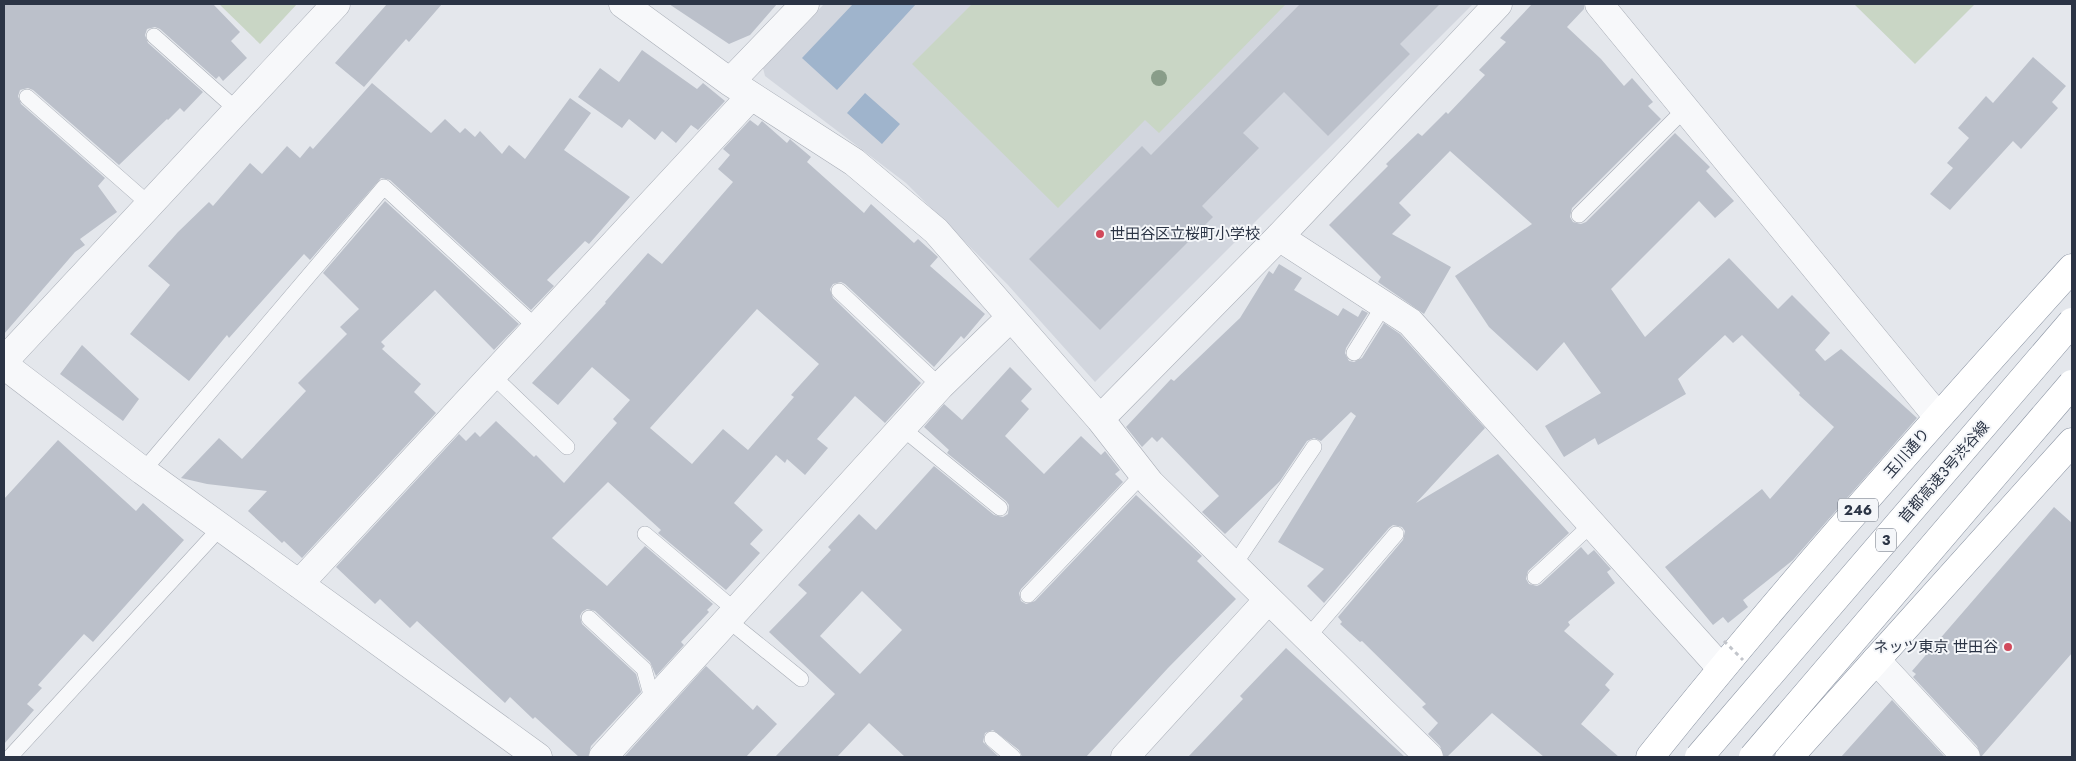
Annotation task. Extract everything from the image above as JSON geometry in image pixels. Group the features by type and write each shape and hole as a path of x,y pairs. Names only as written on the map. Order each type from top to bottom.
{"highway":[{"name":"玉川通り","path":"1650,757 1721,668 1938,417 2072,268"},
{"name":"首都高速3号渋谷線","path":"1699,757 2072,322"},
{"path":"1753,757 2072,384"},
{"path":"1789,757 2072,442"}],"street":[{"path":"4,361 336,4"},
{"path":"623,4 740,89 854,162 928,225 1100,419 1143,474 1268,600 1429,757"},
{"path":"299,584 536,327 740,89 805,4"},
{"path":"1100,419 1280,236 1498,4"},
{"path":"1598,4 1938,417"},
{"path":"1280,236 1410,322 1721,668"},
{"path":"603,757 940,386 1010,318"},
{"path":"4,365 143,471 538,757"},
{"path":"1125,757 1268,600"},
{"path":"1876,660 1966,757"}],"lane":[{"path":"154,36 237,110"},
{"path":"27,97 150,205"},
{"path":"1579,216 1686,110"},
{"path":"143,471 384,187 536,327"},
{"path":"840,291 940,386"},
{"path":"1354,354 1384,305"},
{"path":"492,375 567,447"},
{"path":"902,428 1000,508"},
{"path":"1234,565 1314,447"},
{"path":"1028,595 1143,474"},
{"path":"1535,576 1592,524"},
{"path":"10,757 221,527"},
{"path":"645,534 801,678"},
{"path":"1307,638 1396,534"},
{"path":"589,618 644,669 653,702"},
{"path":"992,739 1014,757"}],"shaded area":[{"name":"世田谷区立桜町小学校","path":"824,4 1473,4 1095,382 1008,285 906,183 765,76 763,68"}],"green space":[{"path":"219,4 297,4 260,44"},
{"path":"972,4 1286,4 1159,133 1145,120 1058,208 912,64"},
{"path":"1854,4 1975,4 1915,64"}],"water":[{"path":"853,4 916,4 837,90 802,58"},
{"path":"865,93 900,124 882,144 847,113"}],"building":[{"path":"4,4 213,4 240,32 231,41 247,58 223,81 219,76 216,79 160,29 155,27 147,29 145,35 148,43 203,92 184,112 180,108 167,119 119,165 33,90 28,88 20,90 18,96 21,104 105,178 98,186 117,212 80,239 85,245 75,252 4,334"},
{"path":"387,4 442,4 409,42 406,39 364,87 335,63"},
{"path":"669,4 777,4 750,35 729,44"},
{"path":"1300,4 1440,4 1400,44 1410,54 1328,136 1284,92 1243,133 1259,148 1202,206 1213,217 1100,330 1029,259 1142,146 1151,155"},
{"path":"1532,4 1584,4 1584,9 1567,27 1601,59 1624,86 1632,78 1653,102 1648,106 1661,119 1572,208 1570,217 1573,222 1581,224 1586,222 1675,133 1710,167 1706,171 1734,201 1715,218 1699,201 1611,289 1645,337 1729,258 1778,309 1792,295 1830,333 1815,350 1825,361 1841,349 1917,418 1793,560 1743,600 1748,607 1728,623 1723,617 1713,625 1665,567 1762,489 1770,499 1834,427 1799,395 1800,393 1742,335 1733,343 1725,335 1678,379 1686,394 1598,445 1595,438 1564,457 1545,426 1601,393 1564,342 1537,371 1489,327 1455,276 1532,224 1450,151 1399,203 1411,215 1392,234 1451,267 1424,314 1378,282 1381,277 1329,225 1418,133 1422,136 1446,112 1448,114 1485,75 1479,70 1506,42 1500,38"},
{"path":"642,50 697,89 703,83 725,101 698,130 691,125 676,143 662,131 655,140 629,119 622,128 578,97 600,68 619,82"},
{"path":"2033,57 2066,86 2052,102 2058,108 2021,149 2013,141 1950,210 1930,194 1953,168 1947,163 1969,138 1958,128 1986,96 1993,103"},
{"path":"372,83 431,133 445,119 460,133 465,128 475,137 480,131 502,154 509,145 525,159 570,98 591,113 564,150 630,197 589,244 585,241 547,280 554,286 531,310 390,180 381,178 310,260 304,254 229,338 227,335 189,381 130,334 170,285 148,266 178,232 209,202 213,206 250,163 262,174 287,146 300,158 310,146 313,149"},
{"path":"750,120 758,126 762,121 787,143 790,139 811,157 807,162 864,213 871,204 914,243 918,239 938,257 930,266 985,314 964,339 961,336 934,367 845,284 841,282 833,284 830,289 833,298 921,383 885,423 855,396 817,439 828,448 805,475 787,459 785,463 776,455 734,503 763,530 750,544 760,553 726,590 658,533 661,530 608,482 552,538 607,586 645,546 713,604 707,610 709,612 681,642 684,645 656,676 650,662 595,611 587,609 582,612 580,616 582,624 636,674 641,692 591,746 588,757 579,757 535,717 533,719 510,697 505,703 417,621 410,628 380,599 375,604 336,567 459,434 466,441 475,432 480,437 496,421 534,457 536,455 564,483 617,423 613,419 630,400 592,367 558,405 532,383 606,303 648,253 662,264 733,182 718,169 730,155 723,149","holes":["757,309 819,364 791,395 794,397 748,450 723,429 692,464 650,428"]},
{"path":"385,201 519,324 494,350 435,290 381,342 385,346 382,349 421,384 414,392 436,413 302,558 284,541 282,543 248,511 267,491 207,484 181,478 219,438 242,459 306,391 298,383 347,334 340,327 359,309 323,273"},
{"path":"1279,264 1302,278 1294,290 1338,316 1343,308 1358,317 1362,310 1368,313 1346,348 1345,353 1349,361 1354,362 1362,358 1384,323 1400,334 1485,428 1416,503 1498,454 1569,533 1528,571 1526,579 1529,584 1537,586 1541,584 1581,547 1588,555 1594,550 1611,569 1607,572 1615,583 1568,622 1570,625 1564,631 1614,674 1605,685 1610,690 1581,724 1619,757 1544,757 1492,713 1447,757 1444,757 1440,746 1428,734 1438,723 1422,707 1426,704 1362,641 1360,642 1340,624 1342,622 1338,617 1403,540 1405,531 1402,527 1393,525 1389,528 1324,603 1307,586 1324,569 1278,542 1356,416 1351,412 1321,441 1314,438 1307,441 1280,481 1225,534 1202,512 1219,496 1162,437 1157,442 1152,437 1142,447 1126,427 1171,379 1174,381 1240,318 1269,271 1273,274"},
{"path":"82,345 139,399 123,421 60,374"},
{"path":"1010,367 1032,389 1021,401 1029,409 1005,436 1044,474 1081,436 1101,455 1105,451 1120,470 1115,474 1123,482 1021,589 1019,593 1021,601 1026,604 1035,601 1136,495 1202,556 1197,561 1236,599 1168,668 1086,757 1022,757 1019,750 993,730 985,733 983,742 999,757 905,757 869,723 837,757 775,757 835,694 769,632 807,593 798,585 831,550 828,547 859,514 876,530 934,466 994,515 1003,517 1008,514 1009,505 1006,501 947,453 949,450 924,427 944,404 962,420","holes":["862,591 902,630 860,674 820,636"]},
{"path":"58,440 136,511 143,503 184,540 93,642 84,634 38,685 42,688 27,704 34,710 4,744 4,499"},
{"path":"2054,507 2072,523 2072,653 1981,757 1977,746 1913,677 1916,674 1912,671"},
{"path":"1286,648 1405,757 1188,757 1243,699 1240,696"},
{"path":"706,666 753,710 757,705 777,724 746,757 624,757"},
{"path":"1892,700 1945,757 1841,757"}],"place":[{"name":"世田谷区立桜町小学校","path":"1100,234"},
{"name":"ネッツ東京 世田谷","path":"2008,647"}]}
